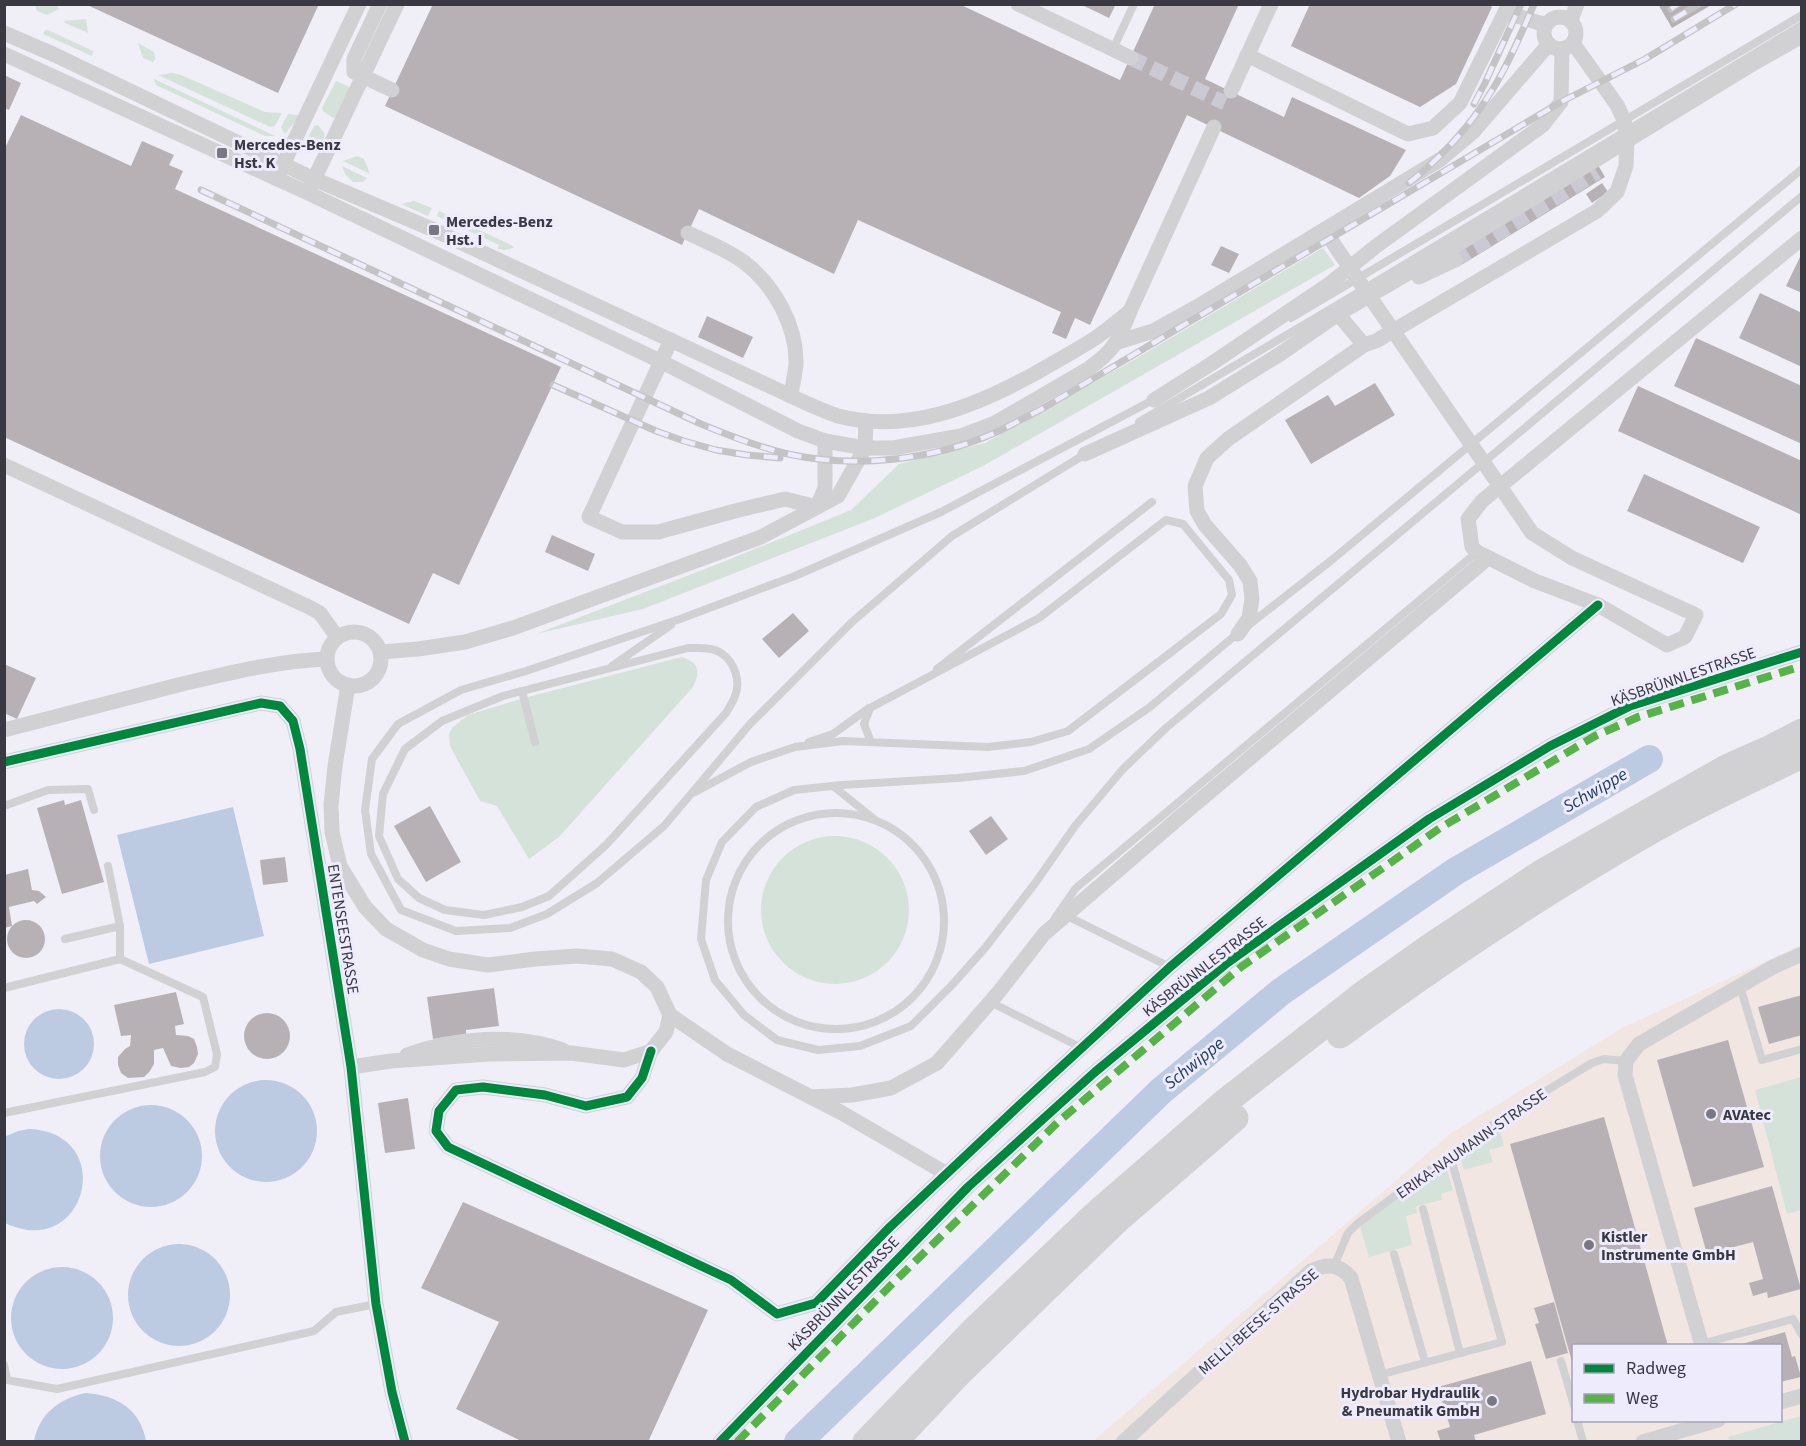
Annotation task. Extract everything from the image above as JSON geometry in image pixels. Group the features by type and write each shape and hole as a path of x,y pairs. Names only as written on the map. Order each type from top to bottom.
{"highway":[{"path":"866,1442 973,1330 1096,1214 1225,1102 1366,992 1543,872 1728,767 1802,732"},
{"path":"894,1442 960,1372 1118,1220 1263,1094 1329,1043 1429,971 1533,901 1649,832 1802,755"}],"street":[{"path":"276,178 358,4"},
{"path":"380,4 354,59 354,72 392,90"},
{"path":"311,186 397,4"},
{"path":"1018,4 1131,58"},
{"path":"1231,91 1271,4"},
{"path":"1571,20 1577,4"},
{"path":"1247,55 1407,134 1433,128 1460,103 1507,8 1546,25"},
{"path":"1118,342 1153,331 1441,159 1473,132 1561,45 1576,34 1576,28 1571,20 1560,17 1550,21 1546,25 1544,35 1561,45 1617,105 1624,120 1627,138 1626,166 1617,192 1597,211 1376,341 1364,345 1228,439 1207,458 1195,486 1197,511 1205,525 1240,565 1250,581 1252,599 1249,618 1238,634"},
{"path":"4,33 283,164 311,186 798,431 825,441 865,448 893,448 961,436 994,423 1102,359 1118,342 1214,127"},
{"path":"1085,454 1209,398 1280,354 1338,314 1390,285 1802,36"},
{"path":"1154,400 1328,285 1374,247 1543,125 1561,102 1561,45"},
{"path":"4,54 276,178 311,186 434,231 837,416 882,422 928,418 968,406 1008,388 1098,336 1130,311"},
{"path":"1325,230 1337,249 1532,532 1572,558 1696,615 1685,637 1667,645 1598,605 1535,581 1483,555 1472,547 1468,519 1482,501 1802,238"},
{"path":"688,233 723,250 745,264 764,281 790,324 796,363 791,396"},
{"path":"1390,285 1411,280 1455,260"},
{"path":"1338,314 1364,345"},
{"path":"671,340 589,517 622,531 658,532 785,499 817,507"},
{"path":"381,652 418,650 465,642 513,628 761,537 838,495 865,448 866,420"},
{"path":"817,507 825,488 825,441"},
{"path":"4,465 309,607 320,613 337,637"},
{"path":"811,1097 852,1095 891,1088 937,1063 990,1002 1044,934 1483,555"},
{"path":"670,1015 666,1032 651,1051 642,1078 627,1097 586,1106 546,1095 483,1087 456,1090 439,1111 436,1131 448,1147 731,1280 777,1314 816,1303 890,1227 1170,967 1598,605"},
{"path":"354,631 371,637 381,652 379,670 374,678 357,686 339,682 332,676 326,659 331,643 337,637 354,631"},
{"name":"KÄSBRÜNNLESTRASSE","path":"720,1442 968,1187 1095,1072 1227,963 1429,819 1550,746 1630,706 1802,652"},
{"path":"4,729 230,673 280,663 326,659"},
{"path":"348,685 335,766 331,805 332,832 340,866 365,907 386,929 423,951 449,959 489,965 577,956 612,959 641,972 657,987 670,1015 727,1054 842,1113 947,1174"},
{"name":"ENTENSEESTRASSE","path":"4,762 261,703 280,706 292,721 300,750 357,1066 376,1304 392,1392 405,1442"},
{"path":"1701,1344 1625,1075 1626,1061 1639,1044 1773,967 1802,954"},
{"path":"357,1066 391,1061 430,1047 493,1039 543,1043 571,1053 624,1059 651,1051"},
{"name":"MELLI-BEESE-STRASSE","path":"1123,1442 1311,1271 1321,1266 1344,1269 1351,1278 1399,1442"},
{"path":"1782,1401 1802,1396"},
{"path":"1643,1442 1711,1422"}],"lane":[{"path":"1113,49 1134,4"},
{"path":"1802,15 1154,400 941,512 795,576 680,619 461,690 398,724 372,759 365,810 371,854 402,910 456,931 510,928 547,914 597,883 664,826 750,724 852,622 952,536 1802,25"},
{"path":"1802,169 1333,559 1150,707 1089,749 1024,771 794,790 756,807 722,842 706,880 701,939 715,980 744,1015 777,1040 818,1050 860,1046 911,1026 952,985 984,948 1036,882 1075,825 1123,770 1166,728 1802,196"},
{"path":"914,686 1152,502"},
{"path":"691,794 751,762 833,734 870,708 1039,618 1166,520 1183,524 1229,580 1232,595 1221,614 1068,731 1031,742 988,747 843,741 795,747"},
{"path":"1044,934 1076,888 1483,555"},
{"path":"608,669 680,619"},
{"path":"688,648 705,648 721,653 734,667 737,680 736,695 726,713 606,844 549,896 522,907 484,915 445,910 419,898 398,879 379,836 383,794 405,749 442,721 503,696 608,669 688,648"},
{"path":"522,691 535,742"},
{"path":"870,708 864,724 871,742"},
{"path":"833,786 876,820 906,838 928,865 942,897 944,932 935,966 915,995 888,1016 855,1028 820,1028 786,1018 757,996 736,966 727,930 730,894 745,860 770,834 803,817 840,812 876,820"},
{"path":"4,806 48,790 88,789 94,810"},
{"path":"108,866 120,926 120,960"},
{"path":"1065,915 1170,967"},
{"path":"65,939 120,926"},
{"path":"4,988 120,960 203,997 217,1054 215,1067 205,1072 4,1113"},
{"path":"1740,986 1762,1060 1802,1049"},
{"path":"990,1002 1082,1048"},
{"name":"ERIKA-NAUMANN-STRASSE","path":"1334,1266 1348,1233 1357,1224 1450,1155 1513,1111 1592,1063 1604,1059 1626,1061"},
{"path":"1380,1375 1502,1342 1450,1155"},
{"path":"1424,1209 1460,1353"},
{"path":"1394,1254 1425,1362"},
{"path":"4,1365 7,1380 57,1389 314,1331 336,1312 376,1304"},
{"path":"1705,1344 1793,1319 1802,1335"},
{"path":"1562,1361 1572,1398"},
{"path":"1578,1422 1583,1442"}],"shaded area":[{"path":"35,5 57,5 59,9 47,15 37,11"},
{"path":"86,19 88,33 64,21"},
{"path":"45,30 93,51 92,56 43,34"},
{"path":"138,43 154,52 153,62 143,58"},
{"path":"172,73 265,112 282,113 275,126 270,127 158,75"},
{"path":"154,79 275,136 265,136 156,85"},
{"path":"336,81 352,88 338,115 333,118 322,108"},
{"path":"288,114 298,115 298,118 285,134 281,127"},
{"path":"318,125 325,134 320,150 305,143 314,126"},
{"path":"357,156 364,159 370,174 343,161"},
{"path":"342,166 367,178 363,182 353,182 345,174"},
{"path":"414,201 432,208 428,216 401,204"},
{"path":"439,211 514,248 498,249 499,245 437,216"},
{"path":"1323,248 1335,265 983,466 875,518 643,609 536,634 851,510 899,464 985,443 1132,361"},
{"path":"681,657 695,664 697,668 693,687 559,837 529,859 497,806 480,801 450,746 449,734 452,728 468,715"},
{"path":"835,836 849,837 863,842 876,848 887,858 897,869 903,882 908,896 908,924 903,938 897,951 887,962 876,972 863,978 849,983 835,984 821,983 807,978 794,972 783,962 773,951 767,938 762,924 761,910 762,896 767,882 773,869 783,858 794,848 807,842 821,837"},
{"path":"1801,945 1801,1441 1092,1442 1451,1133 1622,1028"},
{"path":"1801,1077 1801,1210 1787,1214 1755,1090"},
{"path":"1499,1126 1504,1146 1489,1150 1493,1162 1464,1170 1459,1153"},
{"path":"1447,1170 1453,1190 1441,1194 1442,1200 1416,1206 1417,1213 1406,1216 1412,1245 1369,1257 1360,1227 1424,1179"},
{"path":"1801,1416 1801,1441 1729,1441 1728,1437"}],"water":[{"path":"233,807 264,936 149,964 117,835"},
{"path":"59,1009 78,1015 88,1025 94,1044 88,1063 78,1073 59,1079 40,1073 30,1063 24,1044 30,1025 40,1015"},
{"path":"266,1080 285,1084 302,1095 313,1112 317,1131 313,1150 302,1167 285,1178 266,1182 247,1178 230,1167 219,1150 215,1131 219,1112 230,1095 247,1084"},
{"path":"151,1105 170,1109 187,1120 198,1137 202,1156 198,1175 187,1192 170,1203 151,1207 132,1203 115,1192 104,1175 100,1156 104,1137 115,1120 132,1109"},
{"path":"29,1129 57,1136 75,1151 82,1171 81,1192 72,1211 56,1225 33,1230 5,1223 4,1137"},
{"path":"179,1244 198,1248 215,1259 226,1276 230,1295 226,1314 215,1331 198,1342 179,1346 160,1342 143,1331 132,1314 128,1295 132,1276 143,1259 160,1248"},
{"path":"62,1267 81,1271 98,1282 109,1299 113,1318 109,1337 98,1354 81,1365 62,1369 43,1365 26,1354 15,1337 11,1318 15,1299 26,1282 43,1271"},
{"path":"85,1393 107,1397 125,1406 138,1420 146,1441 34,1441 40,1423 52,1409 67,1399"}],"building":[{"path":"85,4 319,4 278,93"},
{"path":"433,4 959,4 1120,80 1155,4 1239,4 1205,79 1284,117 1292,97 1406,150 1390,176 1359,198 1187,115 1090,325 1075,318 1066,339 1052,333 1061,312 858,220 834,274 699,209 682,245 385,106"},
{"path":"1080,4 1116,4 1109,18"},
{"path":"1310,4 1487,4 1492,7 1456,84 1420,107 1291,46"},
{"path":"1658,4 1713,4 1672,28"},
{"path":"4,75 21,83 9,110 4,108"},
{"path":"21,115 131,166 142,141 174,155 169,165 183,171 175,189 561,367 459,585 433,573 409,624 4,437 4,150"},
{"path":"1598,165 1605,177 1463,264 1455,251"},
{"path":"1602,183 1608,192 1592,203 1586,194"},
{"path":"1221,246 1239,254 1229,273 1211,265"},
{"path":"1802,253 1802,293 1786,286"},
{"path":"1760,293 1802,313 1802,367 1739,338"},
{"path":"707,316 753,337 743,358 698,337"},
{"path":"1696,338 1802,386 1802,444 1674,386"},
{"path":"1375,383 1395,415 1311,464 1285,420 1328,395 1335,406"},
{"path":"1638,386 1802,461 1802,515 1618,431"},
{"path":"1644,474 1760,527 1743,563 1627,511"},
{"path":"552,535 595,554 588,571 545,552"},
{"path":"793,613 809,631 779,658 762,639"},
{"path":"4,664 36,678 17,719 4,713"},
{"path":"64,800 65,805 81,800 104,882 62,894 37,808"},
{"path":"430,806 461,862 426,882 394,826"},
{"path":"991,816 1008,839 986,855 969,831"},
{"path":"285,857 288,882 263,885 260,860"},
{"path":"28,869 32,890 39,891 46,897 37,904 34,901 9,907 12,926 4,928 4,875"},
{"path":"26,920 39,926 45,939 39,952 26,958 13,952 7,939 13,926"},
{"path":"494,988 499,1026 466,1030 466,1034 433,1039 427,997"},
{"path":"176,992 184,1024 175,1026 176,1035 194,1039 198,1054 194,1063 189,1067 171,1066 163,1048 154,1050 154,1064 150,1071 144,1077 128,1078 121,1073 118,1057 130,1046 131,1035 121,1036 114,1005"},
{"path":"1802,995 1802,1035 1769,1044 1758,1007"},
{"path":"267,1013 283,1020 290,1036 283,1052 267,1059 251,1052 244,1036 251,1020"},
{"name":"AVAtec","path":"1728,1040 1764,1167 1693,1187 1657,1060"},
{"path":"408,1098 415,1149 385,1153 378,1103"},
{"name":"Kistler Instrumente GmbH","path":"1604,1117 1667,1344 1572,1344 1572,1361 1510,1144"},
{"path":"1772,1186 1801,1289 1768,1298 1767,1292 1753,1296 1749,1283 1763,1279 1753,1242 1707,1254 1694,1208"},
{"path":"463,1202 708,1310 648,1442 523,1442 456,1409 499,1322 421,1288"},
{"path":"1554,1302 1568,1353 1546,1359 1535,1324 1539,1323 1534,1308"},
{"path":"1785,1332 1801,1377 1782,1382 1782,1344 1742,1344"},
{"name":"Hydrobar Hydraulik & Pneumatik GmbH","path":"1531,1361 1546,1414 1474,1435 1476,1442 1441,1442 1437,1431 1450,1427 1438,1387"}],"waterway":[{"name":"Schwippe","path":"798,1442 1161,1091 1282,991 1456,871 1649,759"}],"tunnel":[{"path":"1131,58 1225,103"},
{"path":"1455,260 1597,172"}],"railway":[{"path":"1474,104 1521,4"},
{"path":"1409,183 1434,162 1476,114 1511,57 1534,4"},
{"path":"1671,9 1678,4"},
{"path":"1674,19 1699,4"},
{"path":"201,190 723,433 755,445 814,459 841,461 895,459 949,449 974,441 1040,410 1561,102 1645,59 1736,4"},
{"path":"553,385 656,431 684,441 716,450 780,458"}],"marked path":[{"path":"737,1442 890,1286 1058,1122 1241,967 1440,828 1595,736 1638,717 1802,666"}],"cycle path":[{"path":"651,1051 642,1078 627,1097 586,1106 545,1095 483,1087 456,1090 439,1111 436,1131 448,1147 731,1280 777,1314 816,1303 890,1227 1170,967 1598,605"},
{"path":"720,1442 968,1187 1095,1072 1227,963 1429,819 1550,746 1630,706 1802,652"},
{"path":"4,762 261,703 280,706 293,721 300,749 351,1067 376,1304 392,1392 405,1442"}],"place":[{"name":"Mercedes-Benz Hst. K","path":"222,153"},
{"name":"Mercedes-Benz Hst. I","path":"434,230"},
{"name":"AVAtec","path":"1711,1114"},
{"name":"Kistler Instrumente GmbH","path":"1589,1245"},
{"name":"Hydrobar Hydraulik & Pneumatik GmbH","path":"1492,1401"}]}
